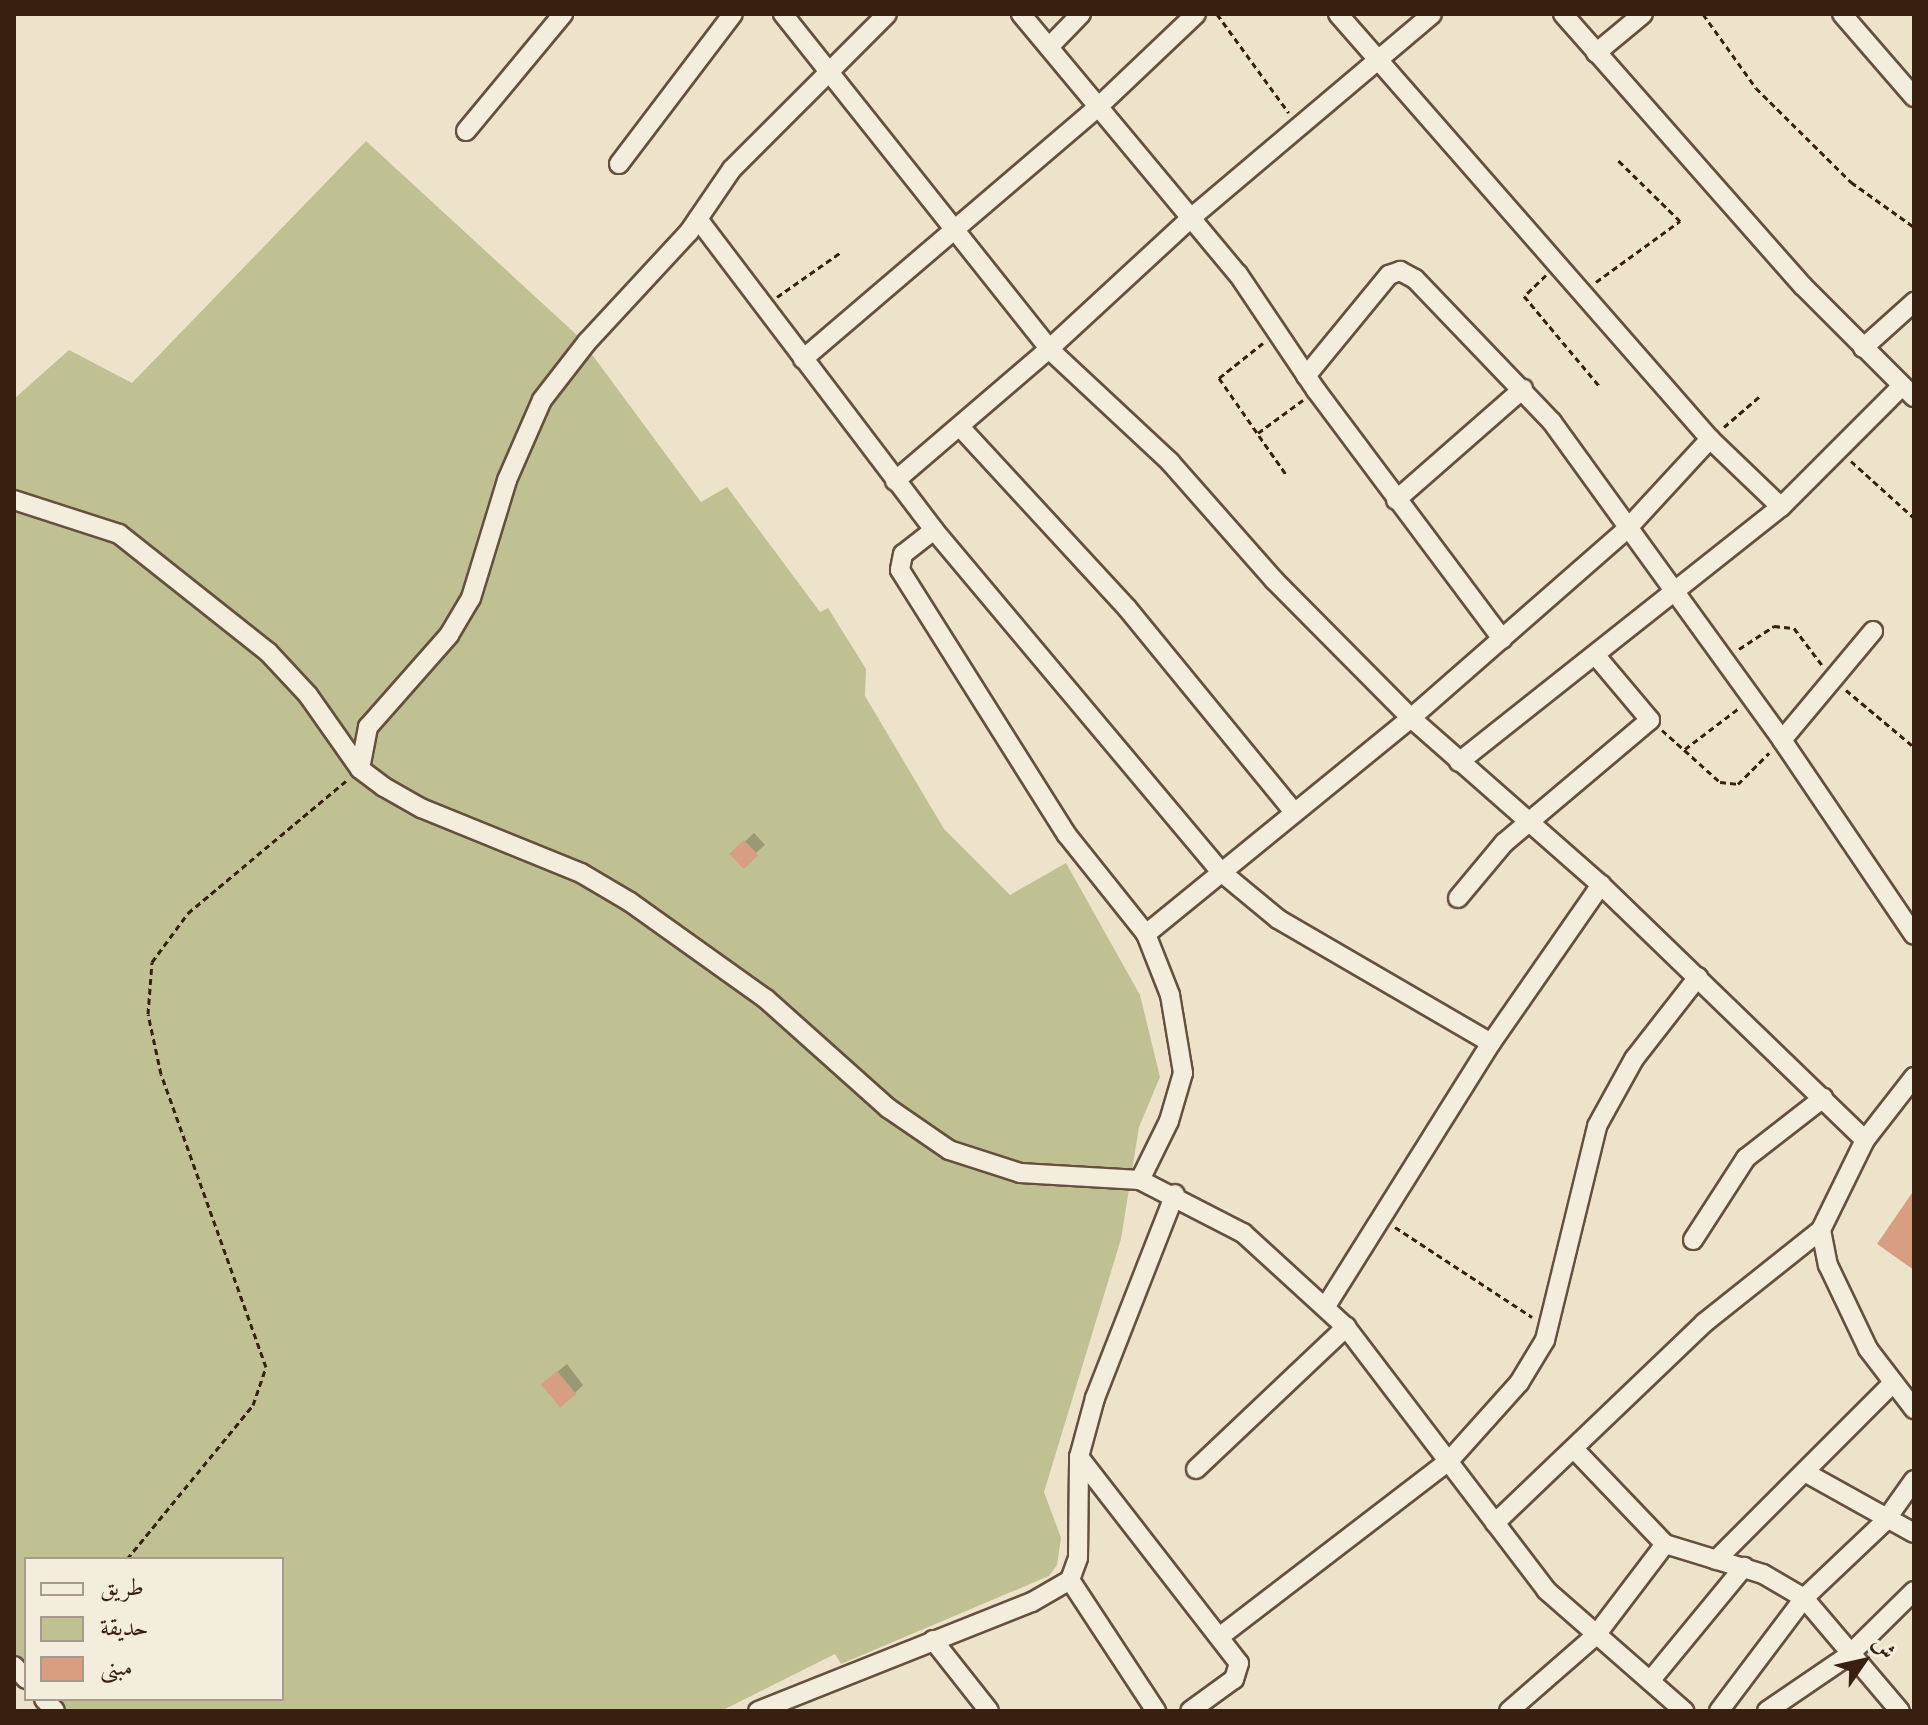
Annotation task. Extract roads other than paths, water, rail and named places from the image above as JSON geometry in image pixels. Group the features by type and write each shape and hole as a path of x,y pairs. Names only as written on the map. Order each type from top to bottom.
{"street":[{"path":"466,131 563,14"},
{"path":"619,164 733,14"},
{"path":"783,14 1049,349 1170,462 1274,580 1411,718 1526,823 1601,885 1865,1140"},
{"path":"360,769 368,727 449,635 471,598 507,480 542,400 698,219 732,169 887,14"},
{"path":"1021,14 1192,217 1396,500 1502,639"},
{"path":"1049,47 1081,14"},
{"path":"803,359 955,233 1098,107 1196,14"},
{"path":"1338,14 1375,61 1710,439 1781,507"},
{"path":"895,481 961,428 1192,217 1432,14"},
{"path":"1459,762 1597,657 1781,507 1839,451 1908,392 1863,348 1563,14"},
{"path":"1596,53 1643,14"},
{"path":"1842,14 1914,97"},
{"path":"698,219 934,530 1220,871 1278,919 1491,1043"},
{"path":"1311,383 1389,275 1400,271 1415,279 1523,389 1560,432 1626,530 1782,740 1914,935"},
{"path":"1863,348 1914,302"},
{"path":"1396,500 1523,389"},
{"path":"961,428 1127,608 1294,812"},
{"path":"1146,934 1411,718 1502,639 1626,530 1710,439"},
{"path":"14,500 119,534 193,589 298,684 360,769 421,808 581,873 630,902 766,999 888,1108 949,1150 1020,1173 1140,1180 1175,1194 1243,1233 1346,1327 1546,1590 1684,1711"},
{"path":"934,530 903,554 900,570 1067,835 1146,934 1170,995 1183,1073 1169,1121 1140,1180"},
{"path":"1782,740 1873,631"},
{"path":"1458,898 1526,823 1650,720 1597,657"},
{"path":"1326,1306 1491,1043 1601,885"},
{"path":"1222,1635 1449,1461 1519,1383 1549,1327 1597,1126 1634,1059 1698,977"},
{"path":"1495,1523 1576,1451 1715,1313 1821,1230 1865,1140 1914,1077"},
{"path":"1693,1240 1746,1158 1823,1098"},
{"path":"758,1711 1032,1602 1070,1580 1078,1558 1079,1457 1095,1398 1175,1194"},
{"path":"1821,1230 1848,1310 1891,1385 1914,1409"},
{"path":"1196,1469 1346,1327"},
{"path":"1716,1560 1808,1474 1891,1385"},
{"path":"1576,1451 1665,1544 1744,1567 1804,1598 1849,1655 1900,1711"},
{"path":"1079,1457 1222,1635 1239,1663 1238,1674 1191,1711"},
{"path":"1808,1474 1885,1521 1914,1533"},
{"path":"1719,1711 1804,1598 1885,1521 1914,1480"},
{"path":"1509,1711 1596,1635 1665,1544"},
{"path":"1650,1681 1744,1567"},
{"path":"1070,1580 1156,1711"},
{"path":"1767,1711 1849,1655 1914,1591"},
{"path":"933,1640 989,1711"},
{"path":"1526,1697 1540,1711"}]}
